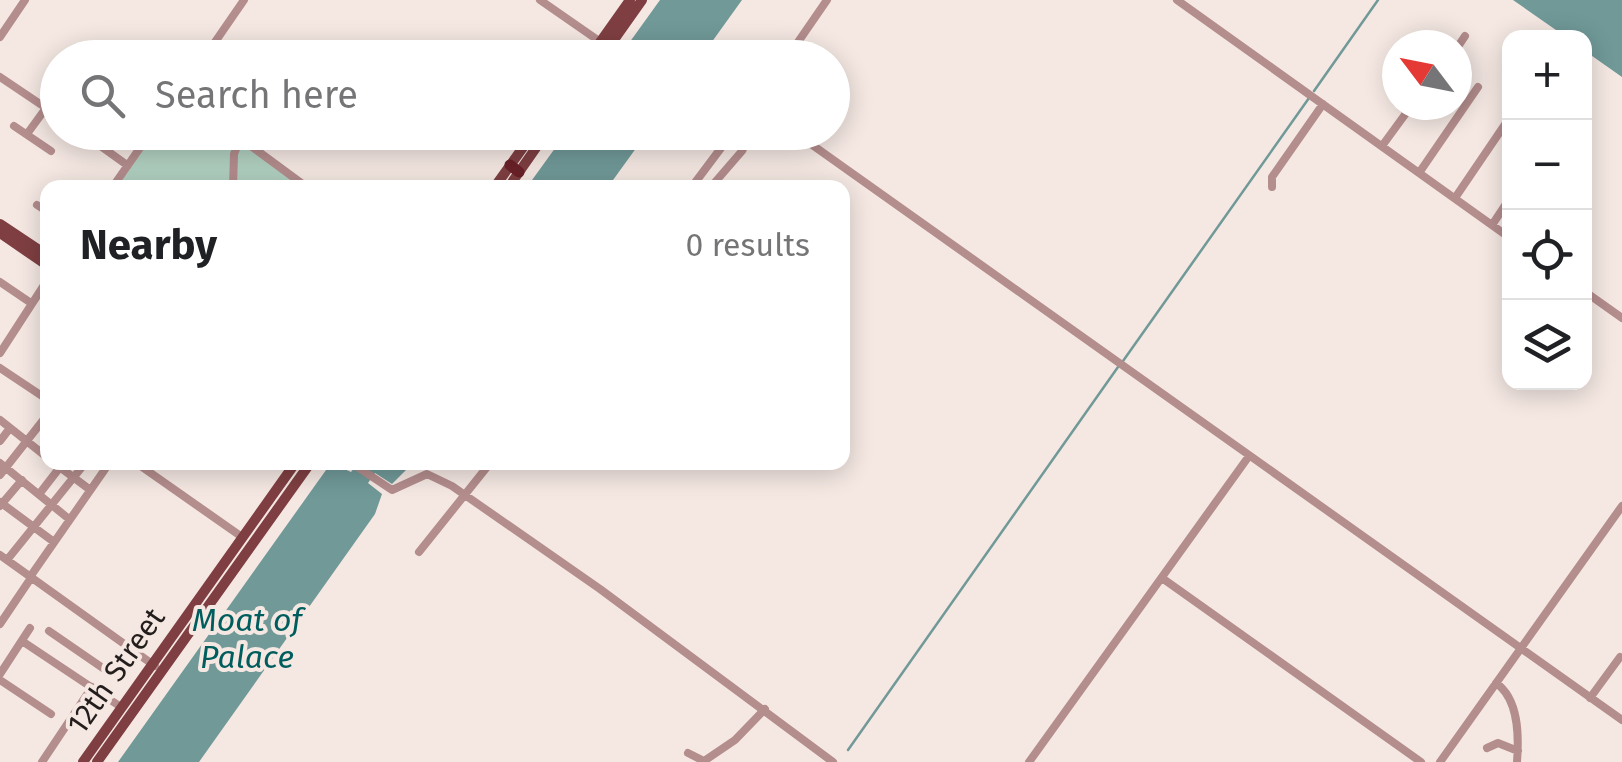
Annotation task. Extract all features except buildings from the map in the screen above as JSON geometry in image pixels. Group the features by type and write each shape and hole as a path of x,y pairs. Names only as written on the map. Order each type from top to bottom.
{"main road":[{"path":"608,40 630,0"},
{"path":"610,40 642,0"},
{"path":"511,180 524,150"},
{"path":"502,180 532,150"},
{"path":"0,224 40,251"},
{"path":"0,234 40,261"},
{"name":"12th Street","path":"97,762 242,537 290,470"},
{"name":"12th Street","path":"83,762 121,707 157,667 305,470"}],"street":[{"path":"0,37 25,0"},
{"path":"216,40 244,0"},
{"path":"540,0 591,40"},
{"path":"800,40 828,0"},
{"path":"1177,0 1502,232"},
{"path":"0,77 40,104"},
{"path":"1420,173 1478,87"},
{"path":"1272,187 1272,178 1323,104"},
{"path":"27,134 40,116"},
{"path":"1382,146 1401,120"},
{"path":"1455,198 1508,120"},
{"path":"14,126 40,143"},
{"path":"107,150 128,165"},
{"path":"118,180 138,150"},
{"path":"232,180 236,150"},
{"path":"255,150 297,180"},
{"path":"697,180 719,150"},
{"path":"717,180 742,150"},
{"path":"819,150 1520,648 1595,691 1622,720"},
{"path":"36,205 40,207"},
{"path":"1492,225 1502,210"},
{"path":"0,282 34,298"},
{"path":"0,353 40,290"},
{"path":"1592,297 1622,318"},
{"path":"0,368 40,395"},
{"path":"0,420 40,451"},
{"path":"40,424 2,468 40,493 69,519"},
{"path":"0,441 10,428"},
{"path":"1029,762 1250,456"},
{"path":"40,493 52,470"},
{"path":"64,470 89,489"},
{"path":"80,470 4,558 157,667"},
{"path":"0,624 104,470"},
{"path":"146,470 242,537"},
{"path":"362,470 390,489 430,474 467,496 833,762"},
{"path":"419,552 485,470"},
{"path":"22,480 1,504 54,542"},
{"path":"1440,762 1622,506"},
{"path":"1162,578 1421,762"},
{"path":"30,628 0,677 50,714"},
{"path":"49,631 110,673"},
{"path":"22,641 121,707"},
{"path":"71,674 84,654"},
{"path":"1595,691 1620,656"},
{"path":"1496,683 1509,694 1517,762"},
{"path":"42,762 92,688"},
{"path":"688,753 704,761 735,740 765,709"},
{"path":"1487,748 1498,743 1518,751"}],"green space":[{"path":"142,150 253,150 296,180 122,180"}],"water":[{"path":"660,0 742,0 713,40 631,40"},
{"path":"1513,0 1622,0 1622,77 1592,56 1592,30 1556,30"},
{"path":"553,150 635,150 613,180 532,180"},
{"name":"Moat of Palace","path":"326,470 406,470 392,484 375,473 368,483 382,494 375,514 199,762 118,762"}],"waterway":[{"path":"1314,91 1378,0"},
{"path":"1123,361 1309,98"},
{"path":"848,750 1118,367"}]}
